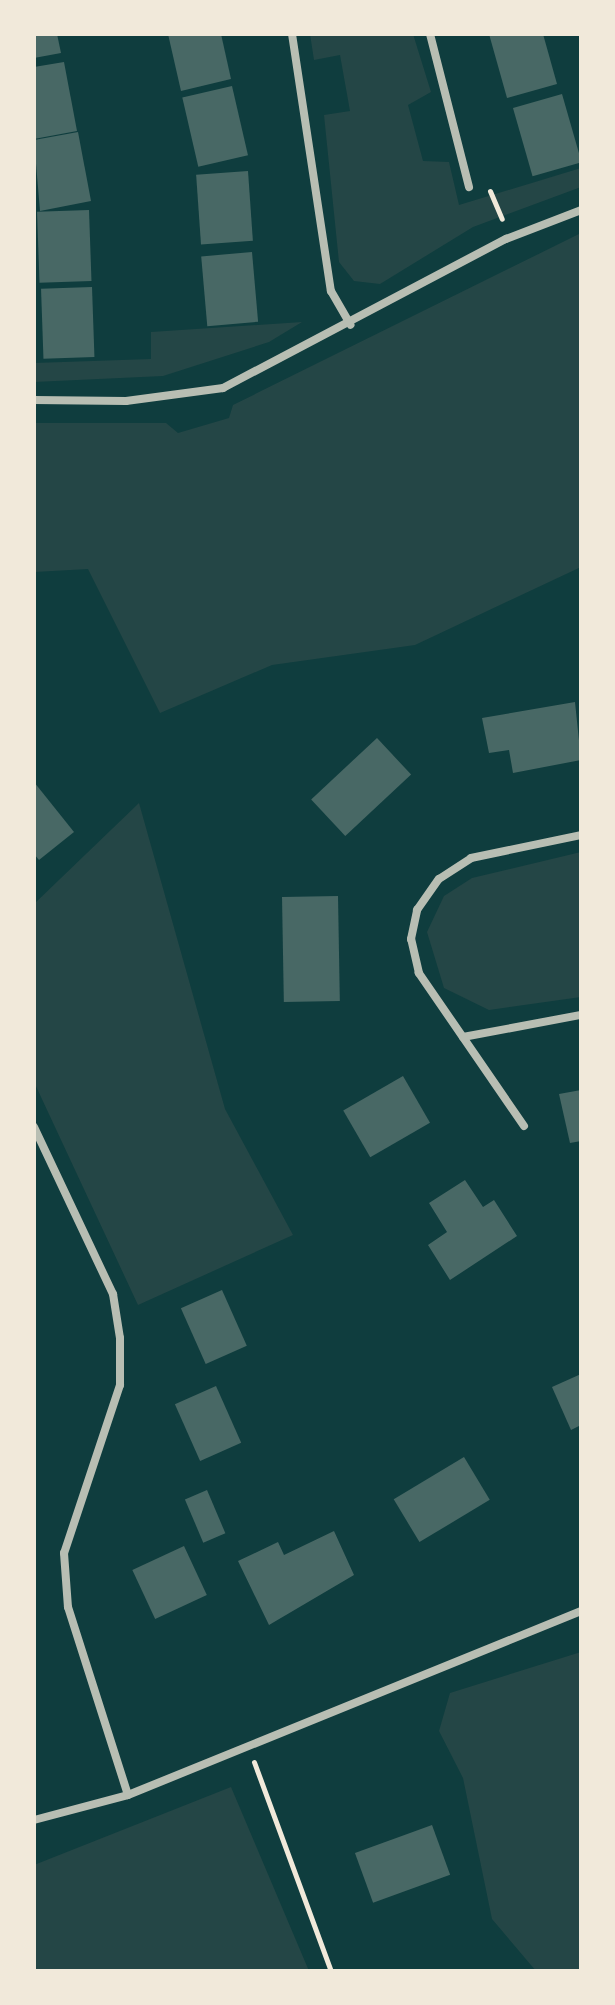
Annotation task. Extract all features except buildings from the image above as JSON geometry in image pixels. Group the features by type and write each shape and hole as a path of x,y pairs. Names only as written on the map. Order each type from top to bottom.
{"street":[{"path":"292,34 331,291 351,325"},
{"path":"430,34 469,187"},
{"path":"34,400 126,401 223,388 351,325 506,239 581,210"},
{"path":"524,1126 419,973 411,939 417,910 439,879 471,858 581,835"},
{"path":"463,1037 581,1015"},
{"path":"34,1127 113,1294 120,1338 120,1385 64,1553 68,1607 128,1795"},
{"path":"34,1820 128,1795 581,1611"}],"path":[{"path":"469,187 489,190 506,239"},
{"path":"248,1746 331,1971"}],"shaded area":[{"path":"310,34 413,34 431,92 408,105 423,161 449,162 459,205 581,168 581,187 473,227 380,284 354,281 339,262 324,115 350,111 340,55 314,60"},
{"path":"581,233 581,567 415,645 272,665 160,713 88,569 34,572 34,423 166,423 178,433 229,418 233,405"},
{"path":"302,322 269,342 163,376 34,382 34,363 151,359 151,332"},
{"path":"139,803 225,1109 293,1235 138,1305 34,1082 34,904"},
{"path":"581,852 581,997 489,1010 444,988 427,932 444,896 472,878"},
{"path":"581,1652 581,1971 536,1971 492,1919 463,1778 439,1731 450,1693"},
{"path":"231,1787 309,1971 34,1971 34,1865"}]}
